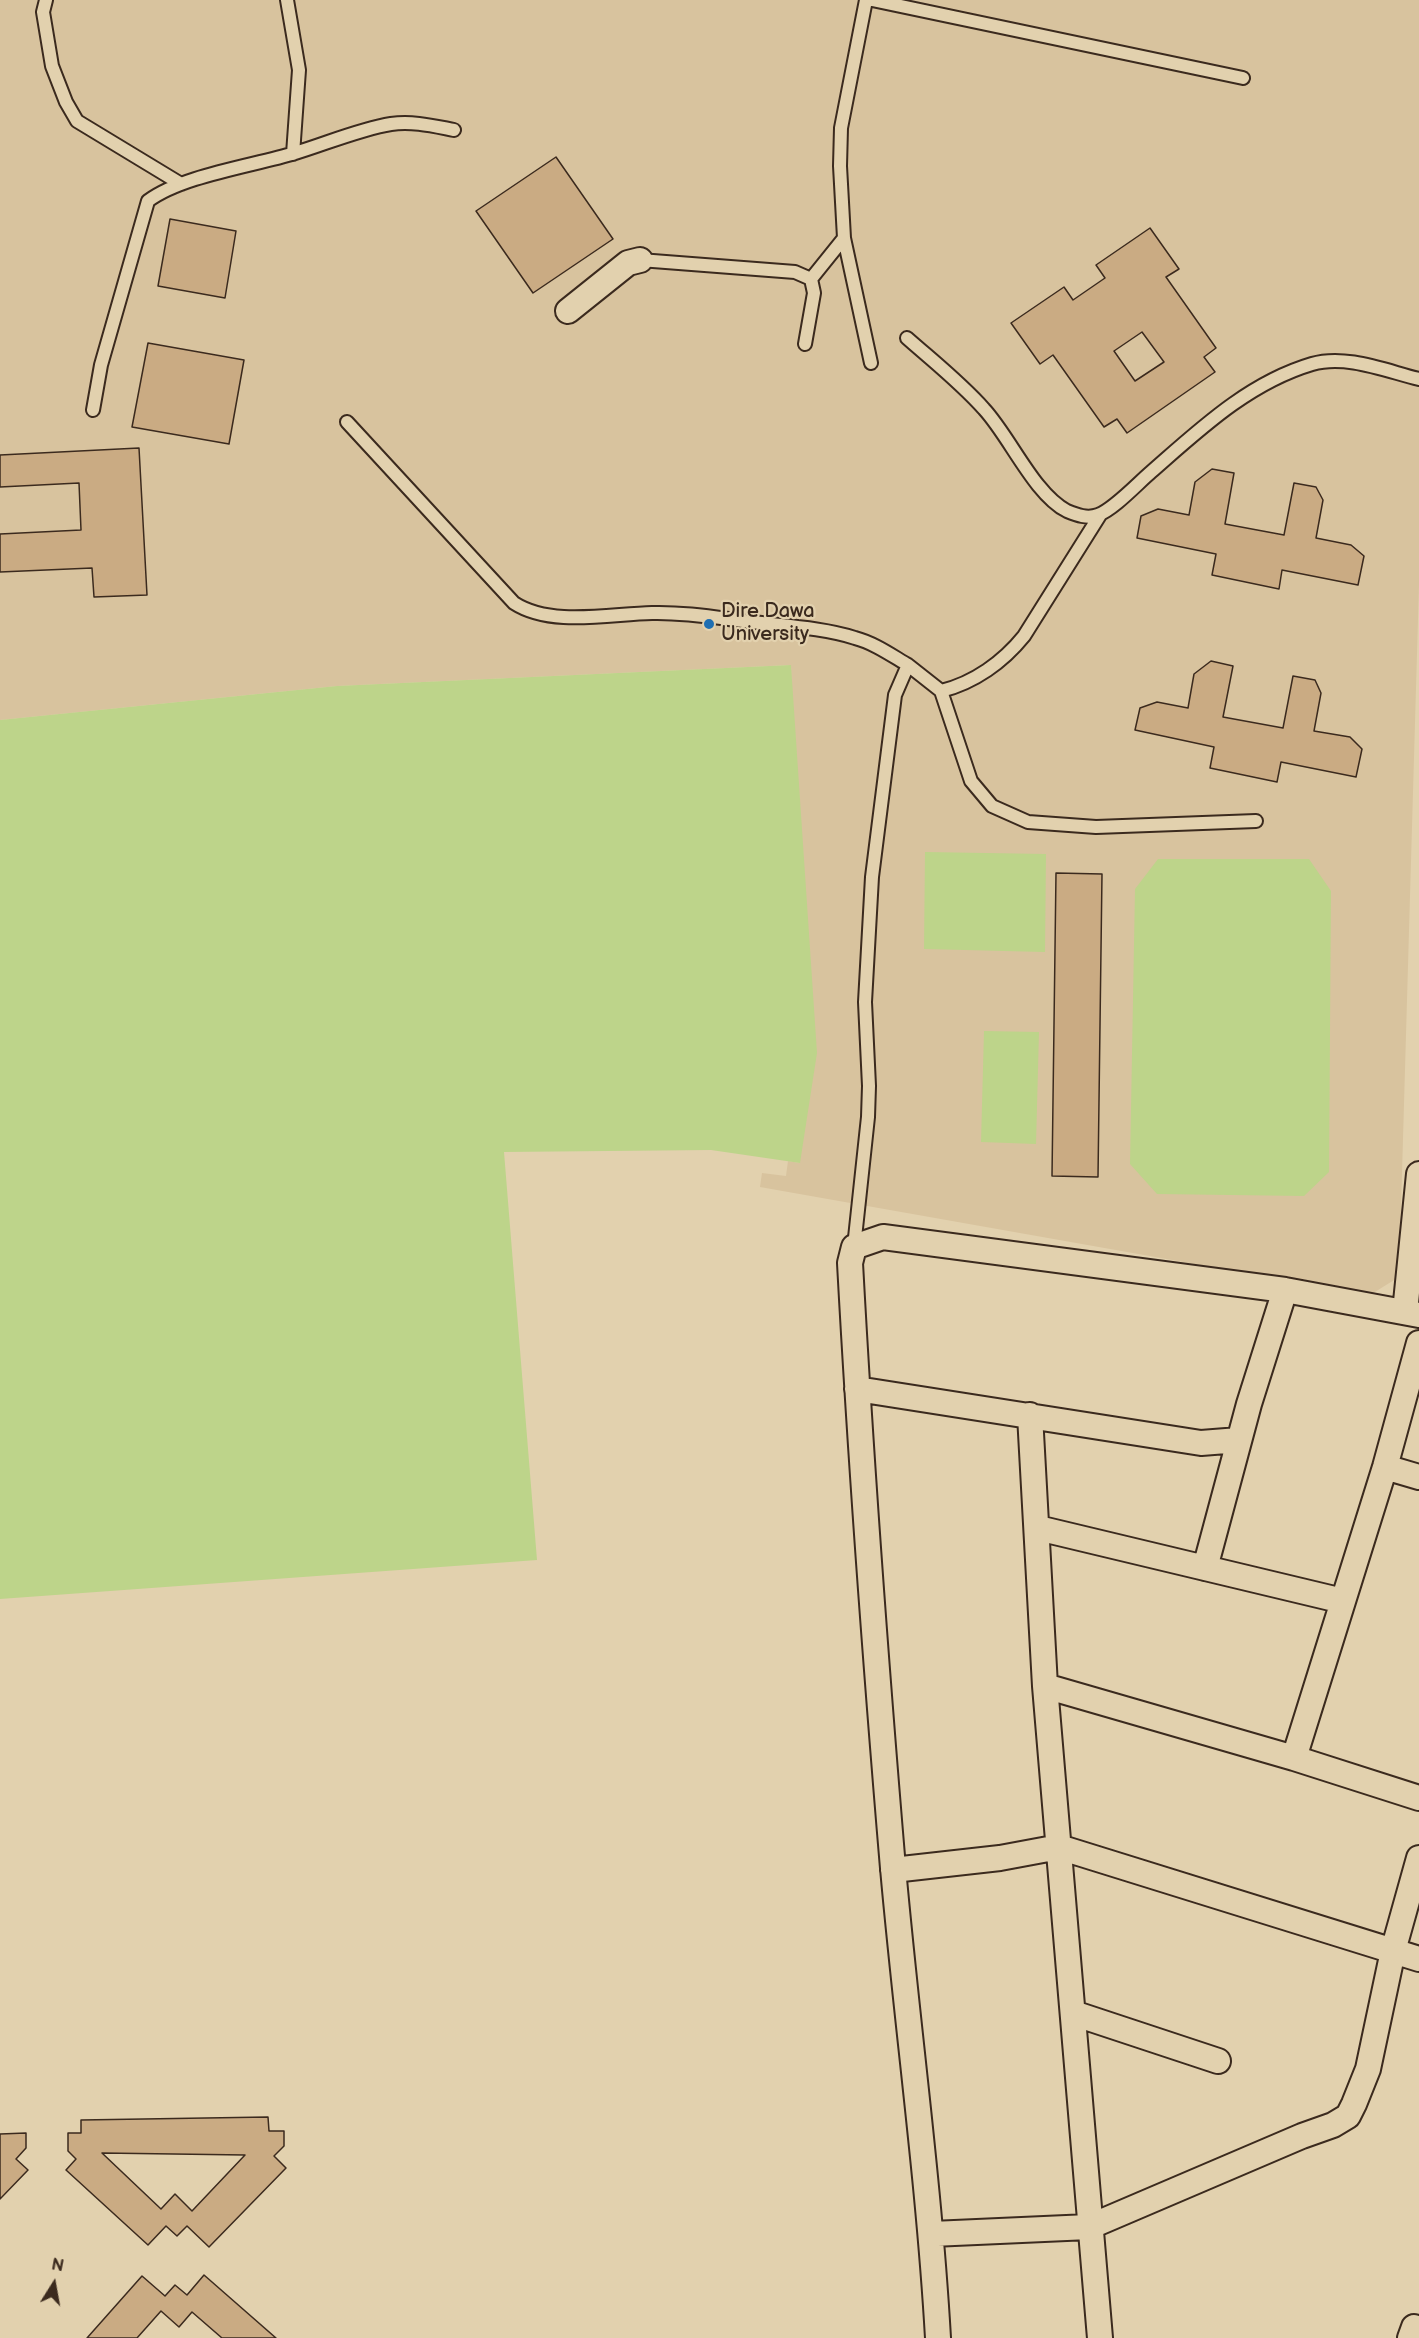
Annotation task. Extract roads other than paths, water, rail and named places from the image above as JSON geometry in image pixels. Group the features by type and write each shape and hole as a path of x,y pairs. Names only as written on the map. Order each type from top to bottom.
{"street":[{"path":"568,311 628,263 640,260"},
{"path":"938,2338 932,2234 893,1870 857,1389 850,1263 854,1247 883,1237 1285,1290 1412,1314 1419,1174"},
{"path":"1205,1568 1239,1440 1285,1290"},
{"path":"1294,1758 1385,1467 1419,1343"},
{"path":"857,1389 1201,1443 1239,1440"},
{"path":"1030,1415 1045,1686 1100,2338"},
{"path":"1385,1467 1419,1477"},
{"path":"1038,1528 1343,1601"},
{"path":"1045,1686 1294,1758 1419,1798"},
{"path":"893,1870 1000,1858 1059,1847 1419,1959"},
{"path":"932,2234 1089,2227 1348,2116 1368,2069 1393,1951 1419,1858"},
{"path":"1072,2013 1218,2061"}],"lane":[{"path":"46,0 44,12 52,66 66,102 77,121 181,184"},
{"path":"287,0 299,70 293,154"},
{"path":"866,0 841,128 841,215 871,363"},
{"path":"872,0 1243,78"},
{"path":"93,410 101,365 148,201 161,191 181,184 293,154 390,124 415,123 454,130"},
{"path":"811,279 844,238"},
{"path":"640,260 795,272 811,279"},
{"path":"805,344 814,293 811,279"},
{"path":"907,338 983,408 1046,493 1064,509 1078,515 1087,517 1100,514"},
{"path":"941,691 963,686 1009,655 1030,628 1100,514 1216,415 1240,398 1312,364 1335,361 1419,379"},
{"path":"346,422 514,603 526,611 585,618 653,613 684,614 794,627 855,638 887,652 941,691 971,781 992,806 1028,822 1096,827 1256,821"},
{"path":"854,1247 868,1117 869,1086 865,1002 872,877 895,695 908,665"}],"place":[{"name":"Dire Dawa University","path":"709,624"}]}
